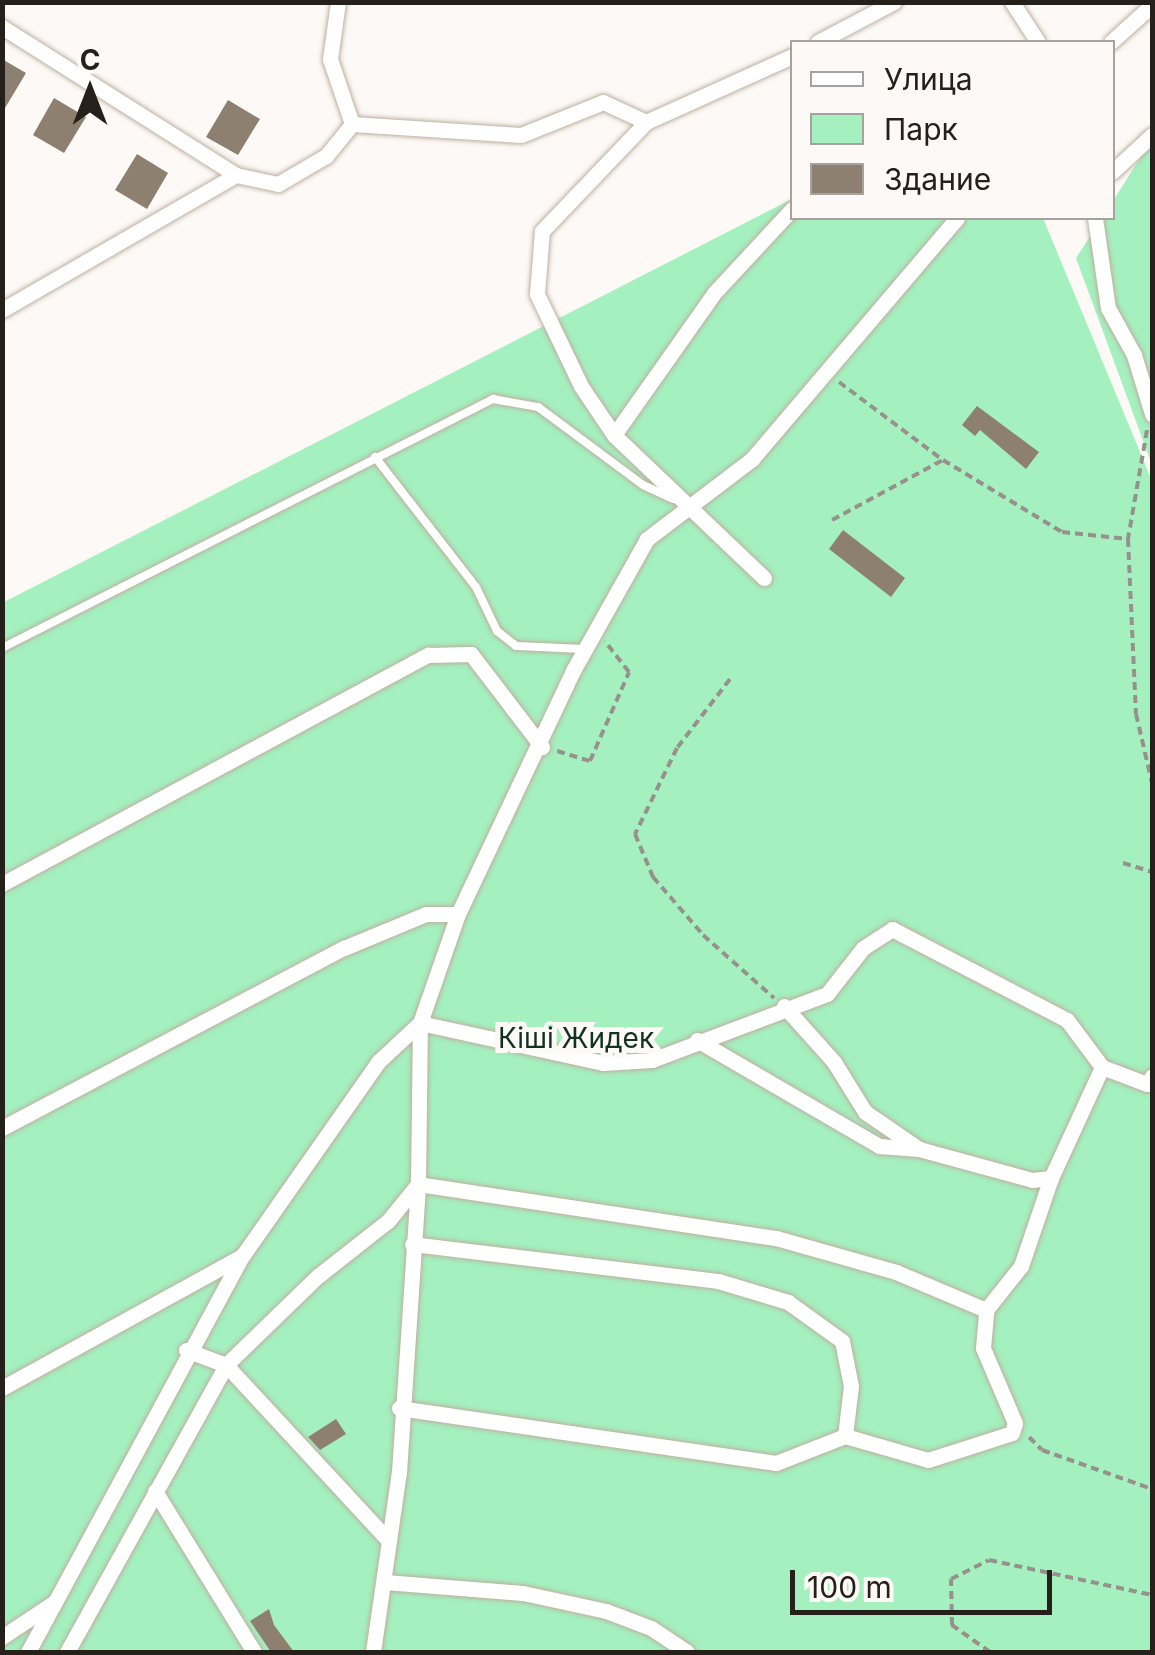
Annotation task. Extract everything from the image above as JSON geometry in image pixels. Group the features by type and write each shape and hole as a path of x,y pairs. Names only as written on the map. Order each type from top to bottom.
{"street":[{"path":"338,2 330,59 352,124"},
{"path":"822,40 894,2"},
{"path":"1012,2 1037,40"},
{"path":"1113,40 1152,4"},
{"path":"2,27 236,176 278,184 326,156 352,124"},
{"path":"764,578 614,435 581,386 536,294 542,232 646,122 790,57"},
{"path":"753,77 790,70"},
{"path":"352,124 521,135 604,102 646,122"},
{"path":"1115,170 1150,142"},
{"path":"2,310 236,176"},
{"path":"614,435 715,292 790,211"},
{"path":"374,1652 389,1541 418,1184 420,1023 458,914 588,649 647,539 752,459 955,220"},
{"path":"1095,220 1108,308 1134,355 1152,412"},
{"path":"1134,355 1152,352"},
{"path":"2,884 428,655 471,654 542,747"},
{"path":"2,1128 344,948 426,914 458,914"},
{"path":"420,1023 603,1063 652,1060 784,1006 827,994 864,948 892,929 1067,1020 1102,1067 1148,1084 1152,1076"},
{"path":"784,1006 834,1062 865,1112 919,1149"},
{"path":"28,1652 186,1350 243,1255 378,1062 420,1023"},
{"path":"697,1040 879,1146 919,1149 1032,1180 1050,1178"},
{"path":"399,1408 776,1463 845,1436 928,1460 1012,1433 1015,1422 983,1348 986,1310 1021,1266 1050,1178 1102,1067"},
{"path":"418,1184 776,1238 896,1272 986,1310"},
{"path":"68,1652 226,1364 318,1276 388,1221 418,1184"},
{"path":"412,1244 718,1281 788,1302 842,1341 851,1386 845,1436"},
{"path":"2,1388 243,1255"},
{"path":"186,1350 226,1364 389,1541"},
{"path":"155,1492 254,1652"},
{"path":"385,1582 522,1594 606,1611 651,1628 687,1652"},
{"path":"2,1637 55,1602"}],"lane":[{"path":"2,648 493,399 538,407 643,485 690,507"},
{"path":"374,457 476,587 497,631 516,646 588,649"}],"path":[{"path":"828,374 944,460 1062,532 1128,539"},
{"path":"1152,412 1128,539 1136,714 1152,783"},
{"path":"832,520 944,460"},
{"path":"542,747 590,761 628,672 599,634"},
{"path":"730,679 677,748 636,834 653,877 703,935 784,1006"},
{"path":"1124,863 1152,872"},
{"path":"1015,1422 1042,1450 1152,1489"},
{"path":"990,1652 952,1624 951,1580 989,1560 1152,1595"}],"green space":[{"path":"1152,139 1152,465 1076,258 1101,220 1115,220 1115,198"},
{"name":"Кіші Жидек","path":"790,200 790,220 1044,220 1152,481 1152,1652 3,1652 2,603"}],"building":[{"path":"2,59 26,73 2,113"},
{"path":"54,98 86,117 64,153 33,135"},
{"path":"228,100 260,119 238,155 206,137"},
{"path":"137,154 168,173 147,209 115,190"},
{"path":"977,406 1039,452 1026,469 980,430 975,436 962,425"},
{"path":"843,530 905,578 891,597 829,549"},
{"path":"336,1419 346,1434 320,1450 308,1437"},
{"path":"269,1609 274,1625 294,1652 271,1652 250,1621"}]}
